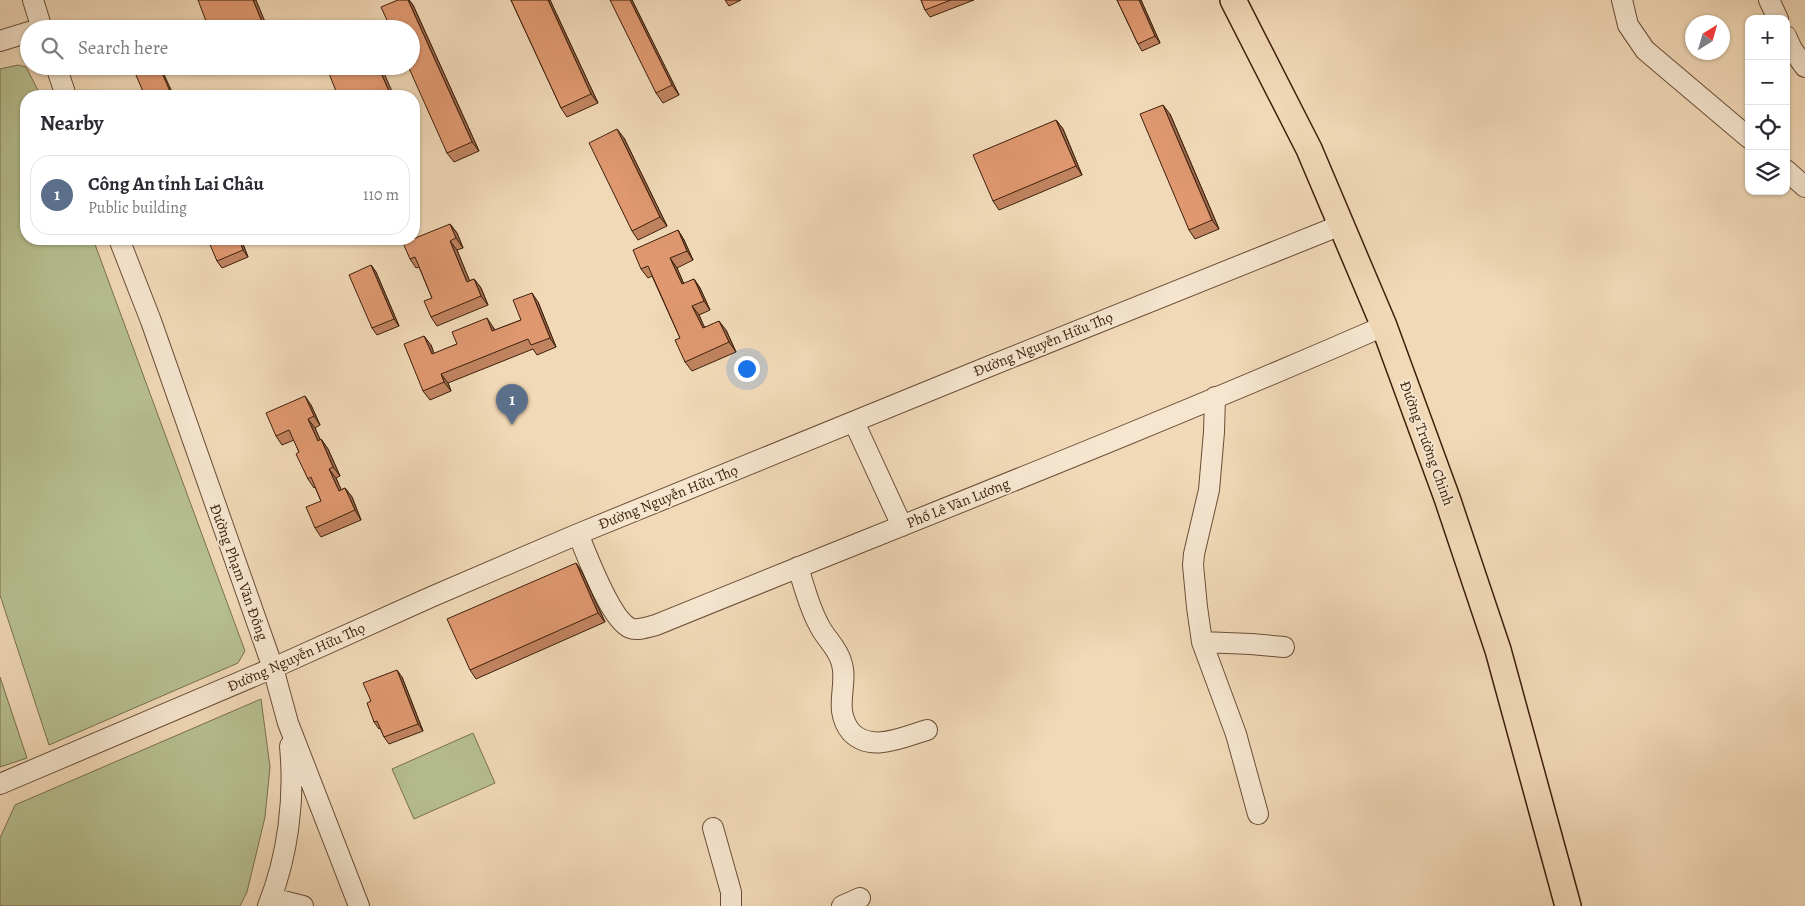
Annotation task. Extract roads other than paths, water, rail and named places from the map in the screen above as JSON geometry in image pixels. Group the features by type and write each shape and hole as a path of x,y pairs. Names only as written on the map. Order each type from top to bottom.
{"main road":[{"name":"Đường Trường Chinh","path":"1233,0 1309,149 1384,326 1447,498 1495,640 1519,721 1568,906"}],"street":[{"path":"33,0 36,20"},
{"path":"1622,0 1628,25 1644,50 1745,135"},
{"path":"1769,0 1776,15"},
{"path":"0,41 20,35"},
{"path":"1790,45 1805,67"},
{"path":"59,75 64,90"},
{"path":"1790,174 1805,187"},
{"name":"Đường Nguyễn Hữu Thọ","path":"0,784 273,668 578,534 998,362 1341,225"},
{"name":"Đường Phạm Văn Đồng","path":"121,245 151,321 273,668 288,723 359,906"},
{"name":"Phố Lê Văn Lương","path":"578,534 610,605 622,622 630,628 656,625 1215,398 1384,326"},
{"path":"1215,398 1209,490 1193,565 1202,642 1236,734 1258,814"},
{"path":"854,422 902,526"},
{"path":"798,567 819,626 836,649 841,661 844,672 842,710 848,728 863,741 874,743 890,741 927,730"},
{"path":"1202,642 1284,647"},
{"path":"288,723 292,767 291,812 284,856 270,902 303,906"},
{"path":"713,828 731,892 732,906"}],"place":[{"name":"Công An tỉnh Lai Châu","path":"512,425"}]}
